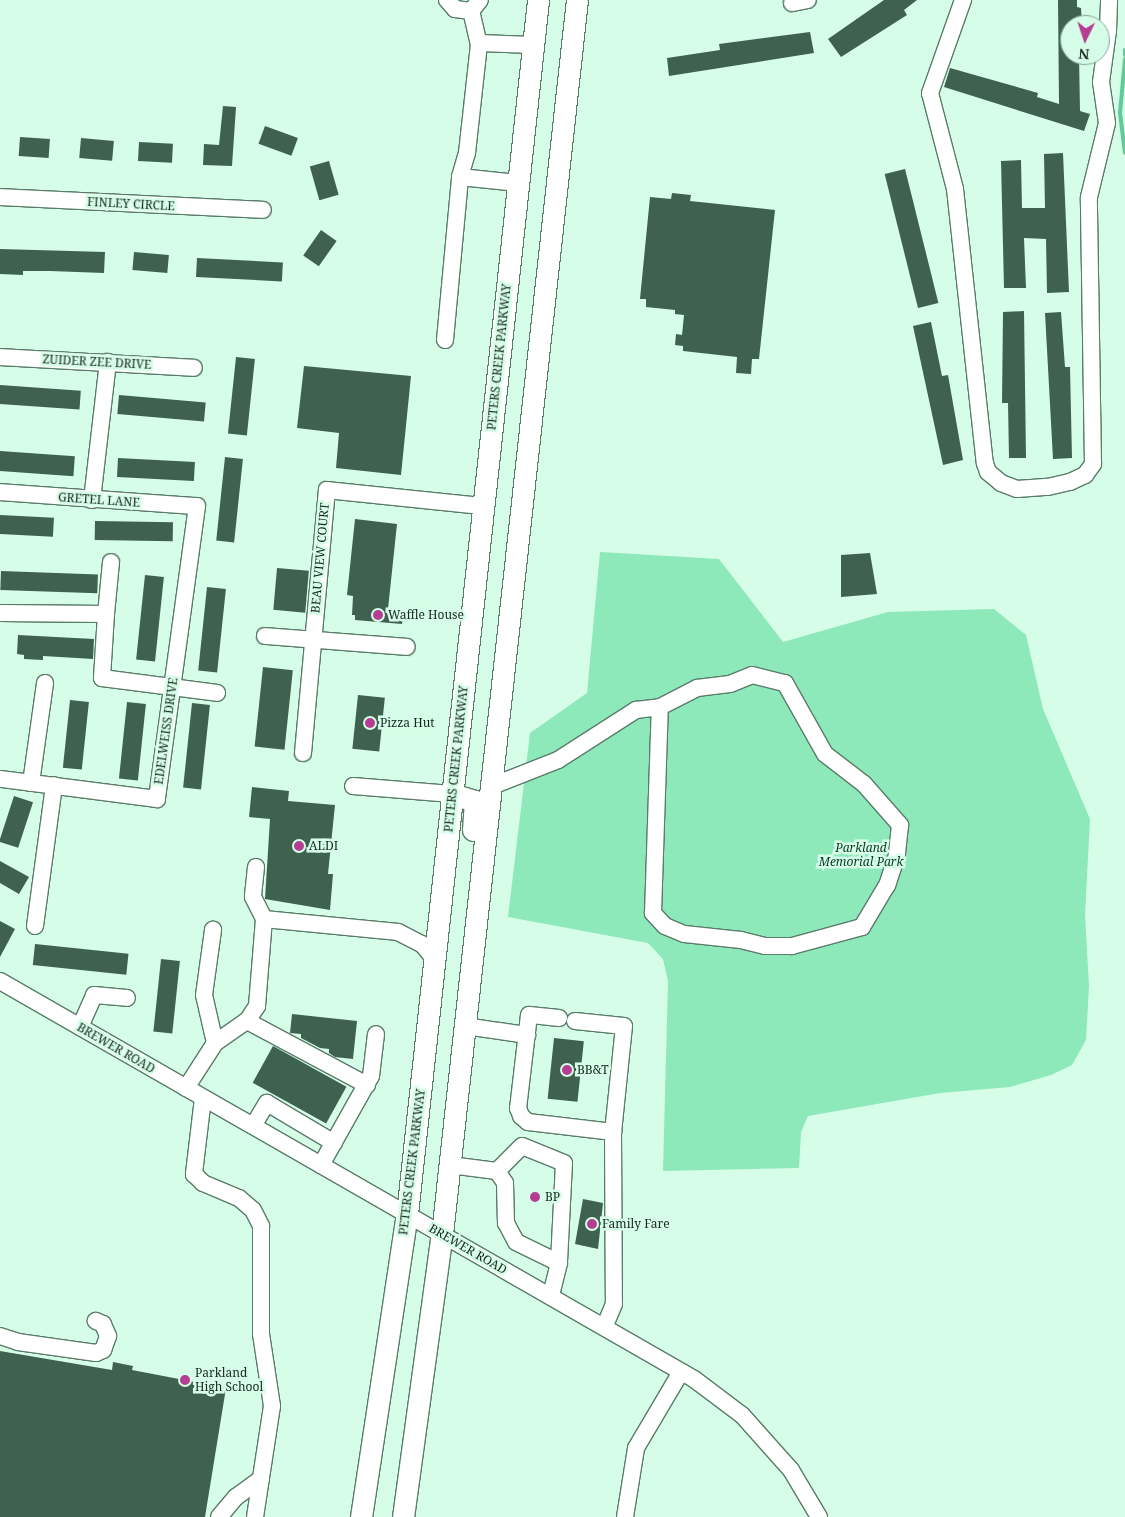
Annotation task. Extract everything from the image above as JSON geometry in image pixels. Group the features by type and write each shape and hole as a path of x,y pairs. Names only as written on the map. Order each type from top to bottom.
{"main road":[{"name":"PETERS CREEK PARKWAY","path":"361,1517 407,1214 538,0"},
{"path":"564,0 558,81 567,99"},
{"path":"403,1517 450,1165 567,99 576,0"},
{"path":"452,794 475,801 469,875 466,1022"}],"street":[{"path":"445,340 460,177 467,153 479,43 475,5 455,10 447,0"},
{"path":"792,3 808,0"},
{"path":"963,0 930,93 955,189 985,463 988,472 1001,483 1017,489 1048,487 1070,482 1085,475 1093,464 1089,197 1107,123 1101,82 1108,31 1109,0"},
{"path":"479,43 533,45"},
{"path":"460,177 518,183"},
{"name":"FINLEY CIRCLE","path":"0,197 263,210"},
{"name":"ZUIDER ZEE DRIVE","path":"0,356 194,368"},
{"path":"92,500 108,362"},
{"name":"BEAU VIEW COURT","path":"303,753 327,490 484,506"},
{"name":"GRETEL LANE","path":"0,492 197,506"},
{"name":"EDELWEISS DRIVE","path":"0,779 157,799 197,506"},
{"path":"111,562 102,678 217,694"},
{"path":"0,613 106,614"},
{"path":"265,636 407,647"},
{"path":"492,786 558,760 636,710 660,707 696,688 730,684 752,675 785,683 825,754 864,784 900,825 897,855 887,885 862,927 792,946 765,946 741,940 684,934 665,926 659,920 653,913 660,707"},
{"path":"31,783 45,683"},
{"path":"35,926 54,786"},
{"path":"353,786 452,794"},
{"path":"186,1088 216,1043 247,1021 256,1006 264,919 254,897 256,867"},
{"path":"264,919 398,932 422,944 434,960"},
{"path":"213,930 204,995 216,1043"},
{"name":"BREWER ROAD","path":"0,981 682,1372 742,1416 791,1470 819,1517"},
{"path":"80,1027 94,995 127,998"},
{"path":"604,1327 614,1304 613,1132 624,1026 529,1015 518,1108 528,1122 613,1132"},
{"path":"247,1021 367,1085"},
{"path":"466,1022 527,1035"},
{"path":"321,1165 367,1085 376,1034"},
{"path":"203,1098 194,1174 202,1183 239,1198 253,1210 261,1226 261,1334 272,1406 255,1517"},
{"path":"253,1126 267,1103 334,1143"},
{"path":"498,1171 522,1146 528,1122"},
{"path":"522,1146 564,1163 559,1263 551,1296"},
{"path":"450,1165 498,1171"},
{"path":"498,1171 505,1183 506,1223 516,1242 559,1263"},
{"path":"0,1336 28,1344 96,1353 103,1350 108,1336 103,1324 96,1321"},
{"path":"625,1517 636,1448 682,1372"},
{"path":"219,1517 236,1497 261,1480"}],"green space":[{"name":"Parkland Memorial Park","path":"600,552 719,559 783,642 888,612 994,609 1026,635 1043,709 1090,819 1085,915 1089,986 1086,1040 1072,1065 1051,1075 1010,1087 940,1093 808,1116 801,1132 799,1168 663,1171 668,981 663,959 648,943 508,917 530,733 587,693"}],"building":[{"path":"884,0 917,0 904,10 907,15 841,57 828,39"},
{"path":"1058,0 1077,0 1077,7 1081,8 1081,15 1060,15 1060,65 1079,65 1080,111 1090,114 1084,131 944,87 950,68 1038,93 1037,97 1059,104"},
{"path":"810,32 814,53 669,76 667,58 720,50 719,44"},
{"path":"223,106 236,107 232,166 203,165 204,144 219,145"},
{"path":"265,126 298,138 291,156 259,144"},
{"path":"20,137 50,139 49,158 19,156"},
{"path":"81,138 114,141 112,161 79,158"},
{"path":"139,142 173,144 172,163 138,161"},
{"path":"1063,153 1069,292 1047,293 1046,239 1024,238 1026,288 1004,288 1001,161 1021,160 1022,208 1045,208 1044,154"},
{"path":"329,161 339,195 319,200 310,167"},
{"path":"905,169 938,303 918,308 885,174"},
{"path":"672,193 691,195 690,201 775,210 759,359 752,359 751,374 736,373 737,357 683,351 683,346 675,345 676,334 682,335 684,315 675,314 675,310 646,307 646,299 640,299 650,197 671,199"},
{"path":"321,230 337,241 319,266 303,255"},
{"path":"0,249 105,252 104,273 23,271 23,275 0,274"},
{"path":"134,252 169,255 167,273 132,270"},
{"path":"197,258 283,263 282,281 196,277"},
{"path":"1024,311 1026,458 1009,458 1008,403 1002,403 1003,312"},
{"path":"1061,312 1065,367 1070,367 1072,458 1053,459 1045,313"},
{"path":"931,322 942,376 948,375 963,460 943,465 913,326"},
{"path":"236,357 255,359 247,436 228,434"},
{"path":"304,366 411,376 401,475 336,468 339,433 297,428"},
{"path":"0,385 81,391 79,410 0,404"},
{"path":"119,395 206,403 204,422 117,414"},
{"path":"0,451 75,456 73,476 0,471"},
{"path":"225,457 243,459 234,542 216,541"},
{"path":"118,458 195,462 194,481 117,477"},
{"path":"0,515 54,518 53,537 0,534"},
{"path":"355,519 397,524 388,609 404,610 402,624 355,620 355,615 352,615 353,596 347,595"},
{"path":"95,521 173,522 173,541 95,540"},
{"path":"870,553 877,594 841,597 841,555"},
{"path":"277,568 309,571 305,613 273,610"},
{"path":"1,571 98,574 97,593 0,590"},
{"path":"145,575 164,577 155,662 136,660"},
{"path":"207,587 226,589 217,673 198,671"},
{"path":"18,635 94,639 93,659 43,656 43,660 24,659 24,655 17,654"},
{"path":"263,667 293,670 284,750 255,747"},
{"path":"358,695 385,698 379,752 352,749"},
{"path":"70,700 89,702 82,770 63,768"},
{"path":"127,702 146,704 138,781 119,779"},
{"path":"192,703 210,705 201,789 183,788"},
{"name":"ALDI","path":"252,787 289,791 288,801 335,805 328,874 333,874 330,910 265,899 270,819 249,817"},
{"path":"14,796 33,802 18,848 0,842"},
{"path":"0,861 29,877 19,894 0,883"},
{"path":"0,921 15,929 0,957"},
{"path":"35,944 128,954 126,975 33,965"},
{"path":"161,959 180,961 172,1034 153,1032"},
{"path":"292,1014 357,1021 353,1059 335,1057 329,1053 329,1049 320,1048 301,1038 301,1034 290,1033"},
{"path":"554,1038 584,1041 577,1102 548,1099"},
{"path":"273,1046 346,1087 326,1123 253,1083"},
{"path":"583,1199 603,1203 598,1249 575,1244"},
{"path":"0,1351 112,1370 113,1362 133,1366 132,1370 226,1388 205,1517 0,1517"}],"waterway":[{"path":"1125,50 1125,55"},
{"path":"1125,59 1120,113 1125,153"}],"place":[{"name":"Waffle House","path":"378,615"},
{"name":"Pizza Hut","path":"370,723"},
{"name":"ALDI","path":"299,846"},
{"name":"BB&T","path":"567,1070"},
{"name":"BP","path":"535,1197"},
{"name":"Family Fare","path":"592,1224"},
{"name":"Parkland High School","path":"185,1380"}]}
